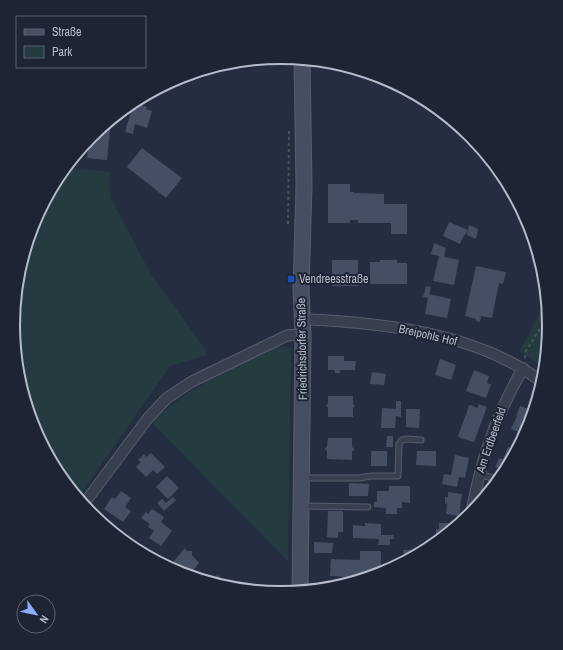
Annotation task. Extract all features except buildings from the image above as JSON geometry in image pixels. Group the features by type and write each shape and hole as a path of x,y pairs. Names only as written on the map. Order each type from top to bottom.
{"main road":[{"name":"Friedrichsdorfer Straße","path":"300,586 303,335 301,289 304,186 302,64"}],"street":[{"name":"Breipohls Hof","path":"302,319 370,324 425,333 480,348 500,356 523,368 537,379"},
{"path":"87,499 148,418 167,398 191,382 286,336 303,335"},
{"name":"Am Erdbeerfeld","path":"473,502 478,474 485,450 501,409 523,368"}],"lane":[{"path":"301,478 398,476 399,444 402,440 407,439 421,440"},
{"path":"478,474 493,478"},
{"path":"301,506 368,507"}],"path":[{"path":"288,231 289,122"},
{"path":"523,368 526,351 543,324"}],"green space":[{"path":"72,168 111,172 109,185 111,199 152,276 205,349 206,355 170,366 82,493 55,456 34,409 22,359 20,325 22,291 34,241 47,209"},
{"path":"542,309 543,325 540,366 520,351"},
{"path":"279,346 291,348 288,561 152,423 165,410 180,399 212,379"}],"place":[{"name":"Vendreesstraße","path":"291,279"}]}
